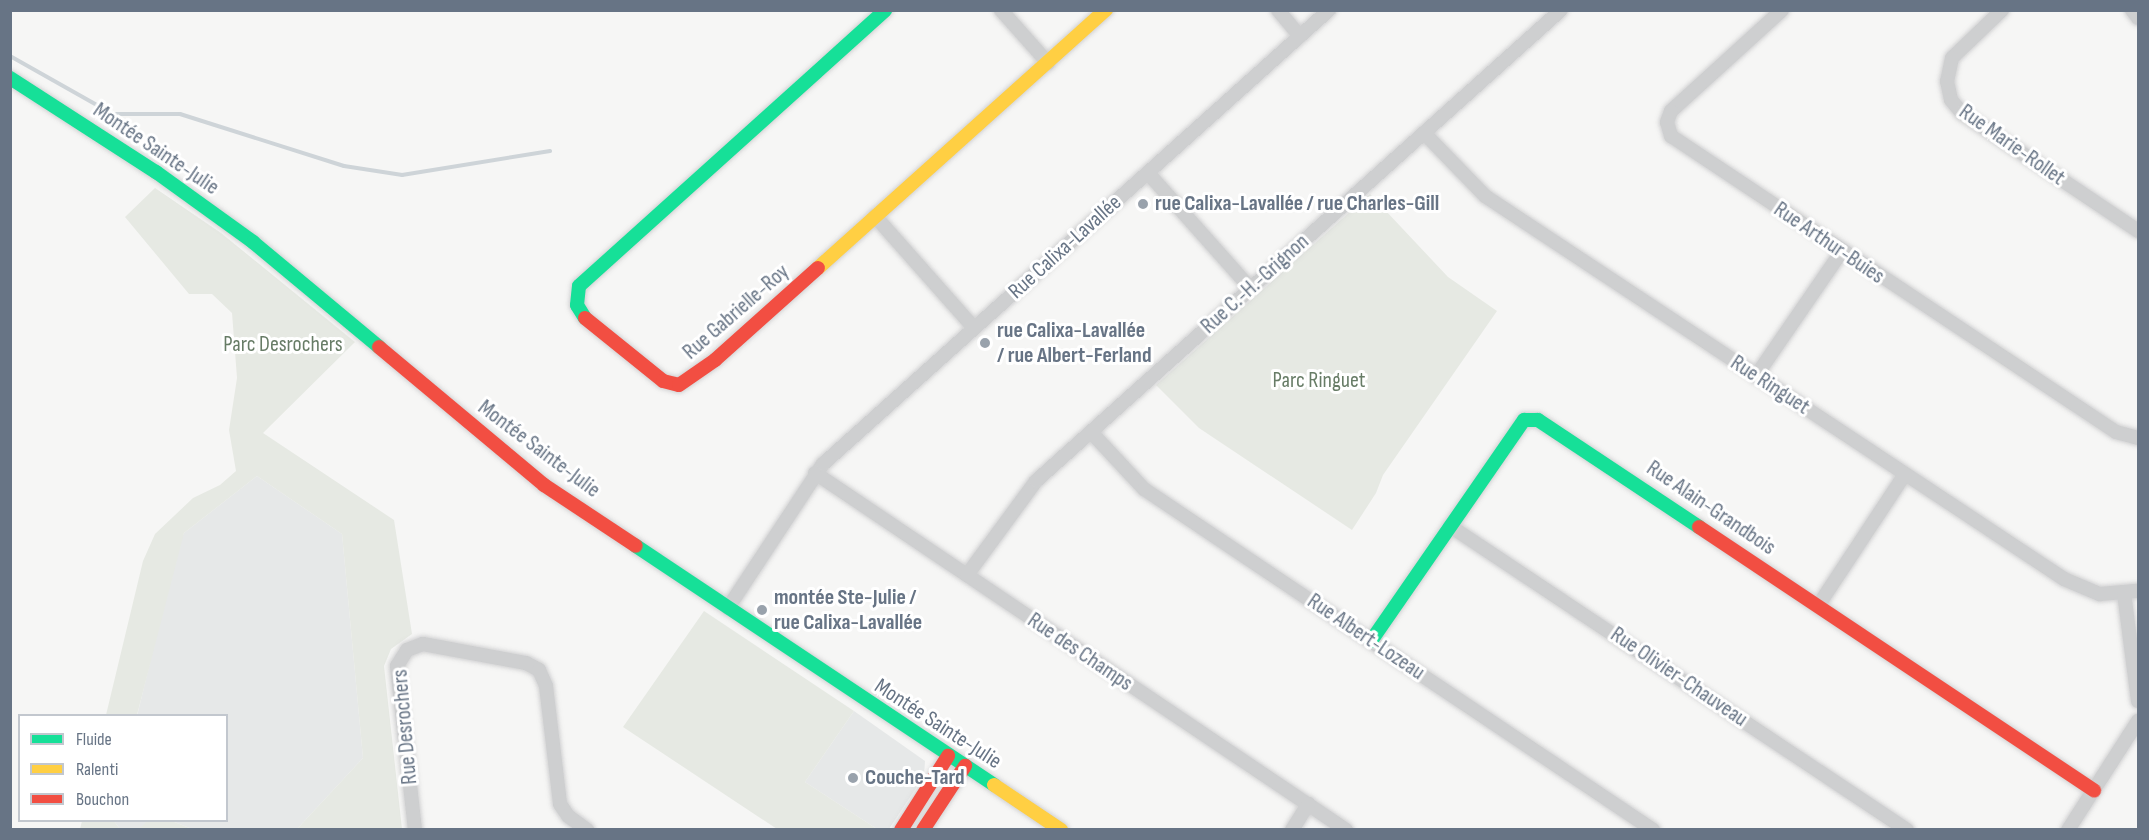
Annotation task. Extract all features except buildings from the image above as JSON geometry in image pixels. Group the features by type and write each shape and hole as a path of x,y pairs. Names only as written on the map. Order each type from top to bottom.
{"street":[{"name":"Rue Gabrielle-Roy","path":"885,10 581,282 576,305 583,316 654,375 668,383 682,384 715,360 1106,10"},
{"path":"1001,10 1048,63"},
{"path":"1278,10 1300,36"},
{"name":"Rue Calixa-Lavallée","path":"728,608 815,473 1329,10"},
{"name":"Rue C.-H.-Grignon","path":"967,575 1023,495 1561,10"},
{"name":"Rue Arthur-Buies","path":"1782,10 1679,103 1668,116 1668,128 1685,146 2116,432 2139,438"},
{"name":"Rue Marie-Rollet","path":"2002,10 1952,58 1947,81 1952,100 1962,113 2139,231"},
{"path":"2132,10 2139,18"},
{"name":"Montée Sainte-Julie","path":"10,78 218,216 297,277 531,474 1061,830"},
{"name":"Rue Ringuet","path":"1424,133 1485,196 2074,585 2100,594 2139,591"},
{"path":"1148,174 1251,289"},
{"path":"875,216 974,328"},
{"path":"1756,376 1842,251"},
{"name":"Rue Alain-Grandbois","path":"1371,641 1517,427 1524,420 1538,420 2094,790"},
{"name":"Rue Albert-Lozeau","path":"1091,432 1144,489 1653,830"},
{"name":"Rue des Champs","path":"815,473 1346,830"},
{"path":"1818,606 1905,474"},
{"name":"Rue Olivier-Chauveau","path":"1450,526 1907,830"},
{"path":"2124,593 2139,701"},
{"name":"Rue Desrochers","path":"415,830 397,666 407,650 423,644 528,664 539,670 546,686 560,804 568,816 586,830"},
{"path":"2068,830 2139,721"},
{"path":"901,830 948,756"},
{"path":"923,830 964,766"},
{"path":"1292,830 1308,804"}],"shaded area":[{"path":"257,476 342,534 363,758 297,829 192,829 174,822 228,822 228,714 137,714 179,543 184,533"},
{"path":"854,711 925,761 924,776 889,829 877,829 805,782"},
{"path":"115,822 147,822 139,830 120,829"}],"green space":[{"name":"Parc Desrochers","path":"155,188 221,233 355,342 263,433 394,520 412,634 391,649 384,666 402,829 297,829 363,758 342,534 257,476 184,533 137,714 106,714 143,561 155,534 193,498 220,485 236,471 229,430 237,378 232,313 212,294 189,294 125,217"},
{"name":"Parc Ringuet","path":"1370,194 1448,277 1497,311 1383,475 1376,493 1352,530 1199,428 1156,385"},
{"path":"704,611 854,711 805,782 877,829 777,829 623,727"},
{"path":"82,822 115,822 120,829 80,829"},
{"path":"146,822 174,822 192,829 139,829"}],"waterway":[{"path":"10,56 113,114 180,114 344,166 402,175 550,151"}],"traffic: fast":[{"path":"585,318 577,305 579,286 885,10"},
{"path":"10,78 156,172 253,242 379,347"},
{"path":"1371,641 1524,420 1538,420 1699,527"},
{"path":"636,546 994,785"}],"traffic: slow":[{"path":"818,268 1106,10"},
{"path":"994,785 1061,830"}],"traffic: jam":[{"path":"585,318 663,381 679,385 715,360 818,268"},
{"path":"379,347 544,485 636,546"},
{"path":"1699,527 2094,790"},
{"path":"901,830 948,756"},
{"path":"923,830 965,766"}],"place":[{"name":"rue Calixa-Lavallée / rue Charles-Gill","path":"1143,204"},
{"name":"rue Calixa-Lavallée / rue Albert-Ferland","path":"985,343"},
{"name":"montée Ste-Julie / rue Calixa-Lavallée","path":"762,610"},
{"name":"Couche-Tard","path":"853,778"}]}
